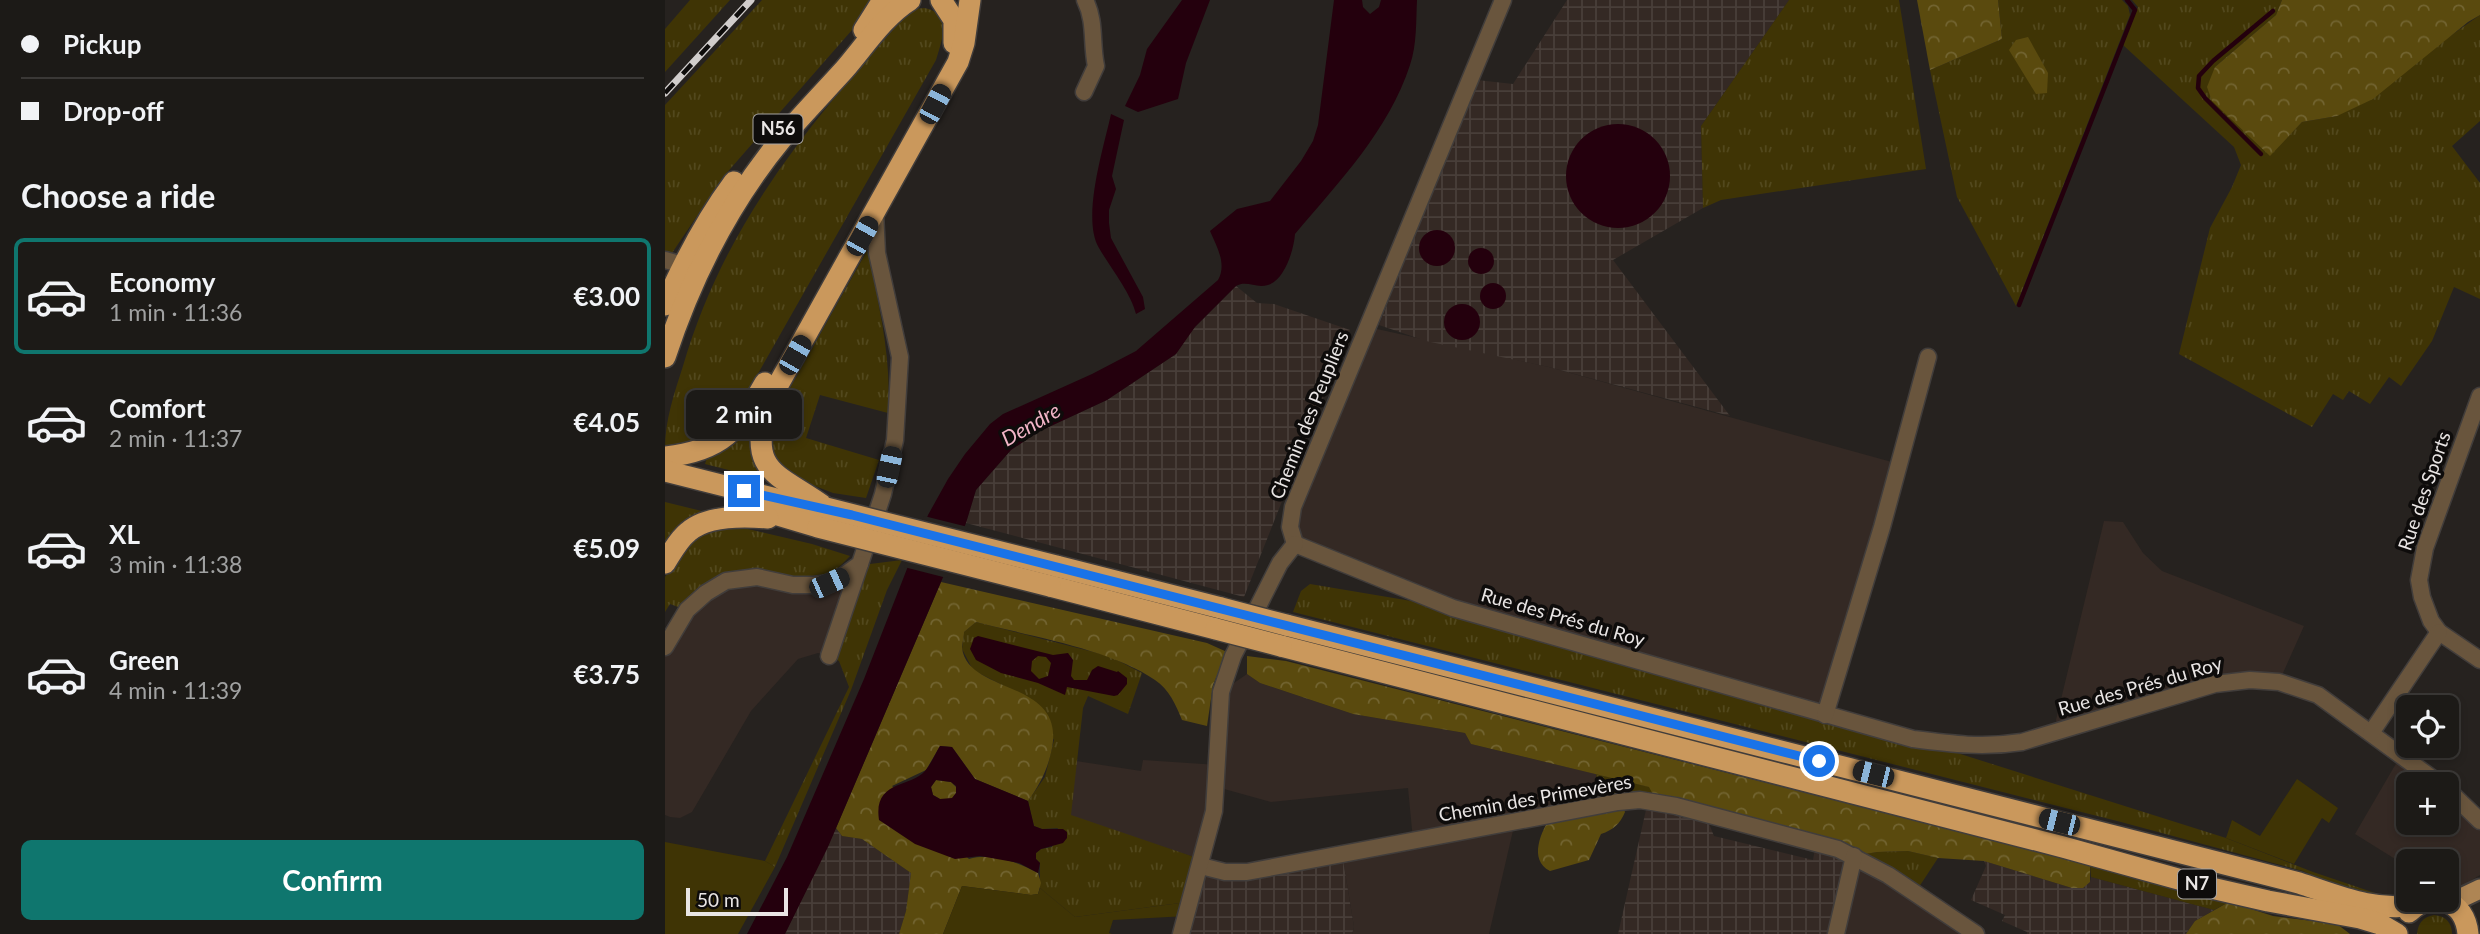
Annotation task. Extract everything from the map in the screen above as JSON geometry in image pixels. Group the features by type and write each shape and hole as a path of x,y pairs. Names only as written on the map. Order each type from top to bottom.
{"highway":[{"name":"N56","path":"665,305 674,262 703,227 737,178 873,19 883,0"},
{"name":"N56","path":"665,357 708,254 753,178 782,138 882,26 909,0"},
{"path":"665,457 685,455 712,446 731,433 751,408 948,61 955,34 954,20 941,0"},
{"path":"822,518 802,490 778,478 771,470 762,450 762,422 768,403 958,62 964,43 970,0"},
{"name":"N7","path":"665,471 796,504 822,518 1219,619 2299,883 2364,904 2383,908 2396,907"},
{"name":"N7","path":"665,485 791,520 822,518"},
{"path":"665,563 688,531 698,526 740,517 791,520"},
{"name":"N7","path":"1283,635 2194,883 2268,901 2360,918 2397,934"},
{"path":"2459,910 2471,928"},
{"path":"2402,934 2405,918 2411,912"}],"main road":[{"path":"2459,898 2480,889"},
{"path":"2471,928 2480,900"}],"street":[{"path":"1084,92 1096,66 1092,51 1094,26 1085,0"},
{"name":"Chemin des Peupliers","path":"1295,544 1290,527 1293,507 1503,0"},
{"path":"829,656 883,495 895,440 900,356 877,253 875,212"},
{"path":"1825,715 1882,527 1928,357"},
{"name":"Rue des Sports","path":"2480,396 2475,425 2420,566 2419,580 2431,621 2439,632 2480,660"},
{"path":"1181,934 1210,834 1217,787 1221,692 1239,645 1280,563 1295,544"},
{"name":"Rue des Prés du Roy","path":"1295,544 1453,608 1913,739 1966,746 1994,746 2047,734 2201,687 2250,680 2279,682 2318,695 2424,772"},
{"path":"665,647 688,610 706,593 726,581 757,577 793,585 814,585 829,583 860,564"},
{"path":"2371,733 2439,632"},
{"name":"Chemin des Primevères","path":"1201,866 1225,872 1247,872 1640,800 1688,809 1817,843 1854,856 1888,875 1976,934"},
{"path":"2459,801 2480,821"},
{"path":"1836,934 1854,856"}],"shaded area":[{"path":"1567,0 1789,0 1701,126 1703,208 1613,260 1730,416 1549,367 1426,341 1379,325 1477,80 1513,84"},
{"path":"1236,286 1257,303 1274,304 1350,330 1244,597 966,523 976,490 1011,450 1038,432 1107,400 1176,354 1191,331"},
{"path":"1368,327 1549,367 1899,464 1825,715 1508,624 1295,544 1290,526"},
{"path":"2104,521 2123,522 2143,553 2162,571 2304,626 2279,682 2250,680 2059,731 2056,720"},
{"path":"726,581 833,584 851,590 829,656 818,653 798,659 751,711 692,812 680,818 670,817 665,815 665,647 677,629"},
{"path":"1247,674 1260,683 1353,714 1465,733 1471,744 1596,774 1600,806 1515,822 1489,934 1352,934 1354,927 1342,854 1413,840 1408,788 1271,802 1217,787 1203,860 1070,816 1076,761 1141,771 1143,760 1218,765 1221,692"},
{"path":"2399,758 2405,758 2424,772 2396,772 2396,835 2459,835 2459,801 2480,821 2480,875 2459,886 2459,849 2396,849 2396,860 2355,834"},
{"path":"1648,801 1705,814 1714,836 1813,860 1816,843 1854,856 1836,934 1618,934"},
{"path":"836,828 842,836 862,839 911,873 906,911 899,934 785,934"},
{"path":"1342,854 1354,927 1352,934 1181,934 1201,866 1225,872"},
{"path":"1854,856 1976,934 1836,934"},
{"path":"1984,861 2072,888 2090,882 2091,877 2214,910 2195,921 2186,934 2027,934 2002,921 2005,915 1971,900 1986,866"}],"green space":[{"path":"690,0 730,0 665,72 665,29"},
{"path":"762,0 872,0 859,22 724,176 672,253 665,254 665,105"},
{"path":"1789,0 1899,0 1926,169 1721,200 1703,208 1701,126"},
{"path":"1917,0 1998,0 2002,39 1930,70"},
{"path":"1998,0 2122,0 2128,6 2130,15 2016,306 1957,197 1930,70 2002,39"},
{"path":"2132,0 2282,0 2276,15 2215,67 2270,155 2302,122 2337,116 2480,15 2480,121 2452,146 2480,183 2480,299 2454,287 2432,341 2401,386 2389,377 2370,404 2349,391 2343,400 2333,394 2312,427 2179,354 2210,228 2241,165 2234,147 2123,45 2138,7"},
{"path":"2282,0 2480,0 2480,15 2373,99 2337,116 2302,122 2270,156 2212,101 2207,87 2215,67 2276,15"},
{"path":"924,8 939,15 942,21 942,36 936,60 735,414 721,433 665,449 671,407 701,314 722,266 747,220 805,135 837,94 908,13"},
{"path":"2028,37 2048,73 2047,93 2036,94 2009,50 2016,40"},
{"path":"868,249 886,350 888,413 820,395 806,438 879,460 866,498 833,493 787,475 778,468 767,436 768,427"},
{"path":"751,423 754,425 764,476 760,478 705,464 707,458 730,447"},
{"path":"665,502 718,515 665,555"},
{"path":"739,527 850,556 835,571 802,583 747,572 681,608 670,604 665,612 665,577 693,537 719,529"},
{"path":"902,560 887,590 851,690 775,867 765,861 849,687 839,661 829,656 862,565"},
{"path":"941,582 1207,643 1227,652 1213,685 1207,726 1182,720 1160,684 1137,669 1116,660 1069,645 976,622 964,632 962,648 968,663 980,674 1031,698 1044,710 1052,726 1052,748 1043,776 1028,801 975,779 952,747 940,746 926,770 892,786 969,859 995,857 1022,865 1038,873 1041,883 1038,894 1031,895 962,886 943,934 899,934 906,911 911,873 862,839 842,836 836,828"},
{"path":"1310,584 1453,608 1913,739 2226,838 2378,894 2396,895 2396,899 2343,891 2303,871 2121,822 1293,612 1301,591"},
{"path":"976,622 1109,656 1142,673 1128,714 1088,696 1083,708 1071,815 1203,860 1189,906 1180,903 1075,917 1040,888 1040,863 1036,859 1036,853 1052,847 1058,828 1042,829 1034,826 1028,801 1045,777 1054,740 1030,699 973,670 962,649 964,632"},
{"path":"1247,656 1286,661 2090,865 2090,882 2083,888 2072,888 1984,861 1938,858 1908,851 1854,856 1657,802 1649,787 1471,744 1465,733 1353,714 1260,683 1247,674"},
{"path":"1596,774 1650,787 1657,802 1600,806"},
{"path":"2297,779 2338,808 2329,823 2322,818 2294,864 2226,838 2232,820 2260,836"},
{"path":"936,780 951,782 956,787 952,799 940,799 933,795 931,787"},
{"path":"1622,805 1625,812 1621,820 1601,834 1589,860 1550,871 1543,866 1539,860 1539,845 1552,815"},
{"path":"665,842 765,861 775,867 738,934 665,934"},
{"path":"1908,851 1938,858 1915,893 1854,856 1877,852"},
{"path":"2090,865 2229,902 2214,910 2091,877"},
{"path":"962,886 1031,895 1038,894 1040,888 1075,917 1180,903 1189,906 1187,916 1113,920 1109,933 1112,934 943,934"},
{"path":"2229,902 2273,916 2337,924 2350,934 2186,934 2195,921"},
{"path":"2434,915 2447,921 2452,934 2417,934 2422,921"}],"water":[{"path":"1182,0 1210,0 1186,63 1178,99 1138,112 1125,106 1140,75 1147,49"},
{"name":"Dendre","path":"1334,0 1362,0 1363,7 1370,14 1379,7 1381,0 1417,0 1415,41 1410,65 1401,89 1376,133 1295,234 1284,271 1274,282 1264,286 1236,286 1195,327 1176,354 1107,400 1038,432 1011,450 976,490 966,523 828,847 785,934 747,934 787,857 864,679 928,515 948,479 990,424 1003,414 1136,351 1218,280 1222,268 1210,231 1237,209 1270,201 1313,141 1318,125"},
{"path":"1111,114 1124,120 1112,176 1116,189 1109,210 1109,223 1111,238 1143,297 1145,309 1136,314 1120,280 1099,248 1092,219 1099,163"},
{"path":"1618,124 1638,128 1661,147 1666,156 1670,176 1666,196 1647,219 1638,224 1618,228 1598,224 1575,205 1570,196 1566,176 1570,156 1589,133 1598,128"},
{"path":"1437,230 1450,235 1455,248 1450,261 1437,266 1424,261 1419,248 1424,235"},
{"path":"1481,248 1490,252 1494,261 1490,270 1481,274 1472,270 1468,261 1472,252"},
{"path":"1493,283 1502,287 1506,296 1502,305 1493,309 1484,305 1480,296 1484,287"},
{"path":"1462,304 1475,309 1480,322 1475,335 1462,340 1449,335 1444,322 1449,309"},
{"path":"978,636 1053,655 1068,653 1073,660 1071,676 1074,680 1087,680 1092,670 1098,666 1118,671 1127,678 1127,684 1114,696 1067,687 1065,695 1038,683 1001,673 976,660 970,649 974,638","holes":["1038,656 1046,657 1051,663 1048,676 1039,679 1031,671 1032,661"]},
{"path":"940,746 952,747 975,779 1028,801 1034,826 1042,829 1063,829 1067,832 1063,843 1036,853 1036,859 1040,863 1038,873 1019,863 980,856 955,859 915,844 879,820 879,807 887,791 925,771","holes":["936,780 951,782 956,786 956,793 952,798 940,799 933,795 931,787"]}],"pier":[{"path":"924,516 968,527 947,578 904,567"}],"waterway":[{"path":"2019,305 2135,10 2127,0"},
{"path":"2261,154 2205,98 2198,88 2199,76 2273,11"}],"railway":[{"path":"665,93 751,0"}],"route":[{"path":"744,491 796,504 826,508 1819,761"}]}
